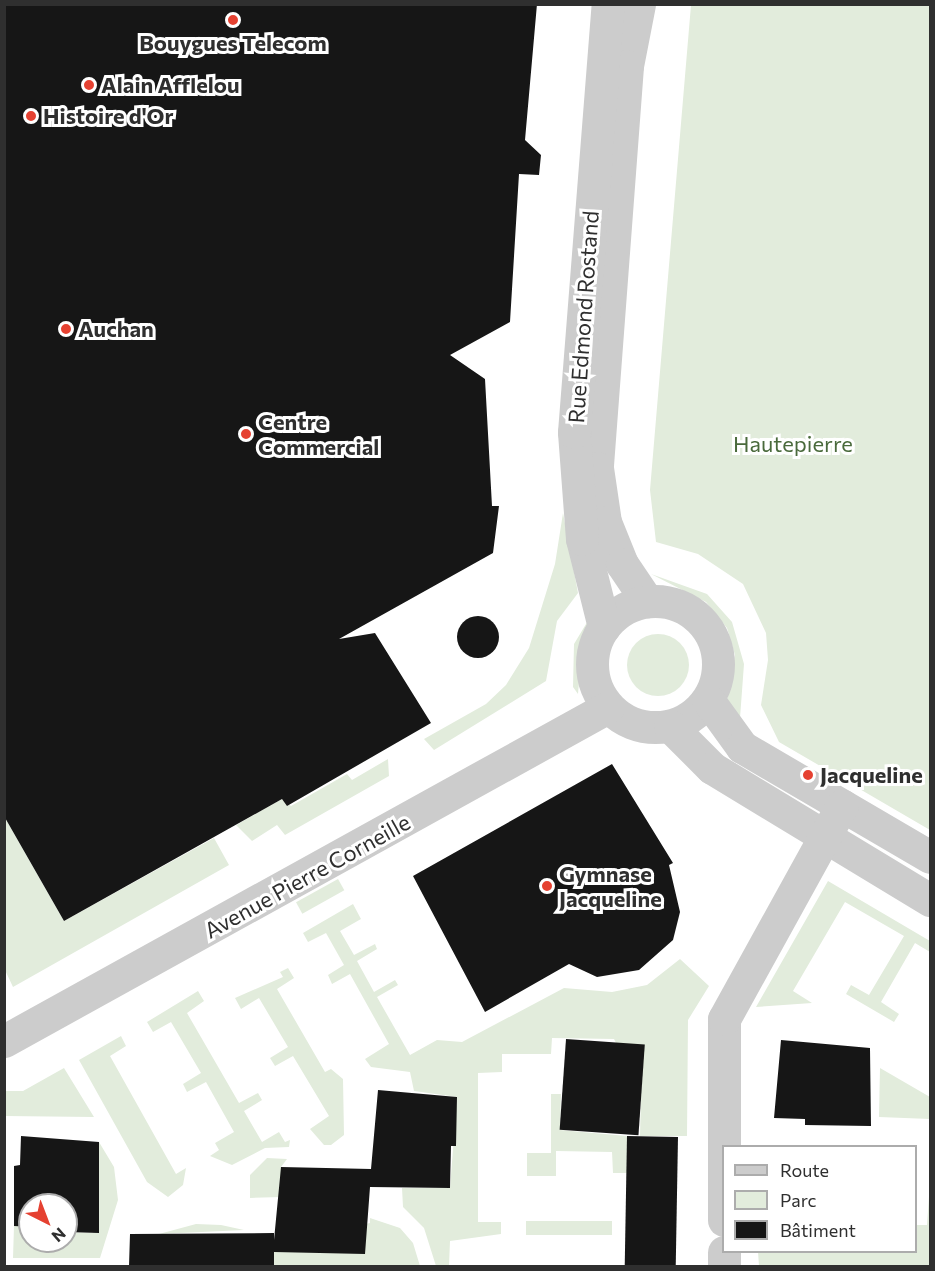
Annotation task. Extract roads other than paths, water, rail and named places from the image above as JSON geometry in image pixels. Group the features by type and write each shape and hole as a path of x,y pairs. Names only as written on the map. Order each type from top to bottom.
{"street":[{"name":"Rue Edmond Rostand","path":"604,627 582,538 574,475 608,4"},
{"name":"Rue Edmond Rostand","path":"639,4 627,66 597,468 605,522 622,564 647,601"},
{"path":"647,601 671,603 693,613 709,631 718,654 717,678 708,700 692,717 670,726 626,721 608,707 594,682 592,653 604,627 623,610 647,601"},
{"path":"708,700 742,747 930,857"},
{"name":"Avenue Pierre Corneille","path":"4,1041 608,707"},
{"path":"670,726 712,768 930,900"},
{"path":"723,1145 723,1019 842,805"}],"place":[{"name":"Bouygues Telecom","path":"233,20"},
{"name":"Alain Afflelou","path":"89,85"},
{"name":"Histoire d'Or","path":"31,116"},
{"name":"Auchan","path":"66,329"},
{"name":"Centre Commercial","path":"246,434"},
{"name":"Jacqueline","path":"808,775"},
{"name":"Gymnase Jacqueline","path":"547,886"}],"park label":[{"name":"Hautepierre","path":"793,444"}]}
